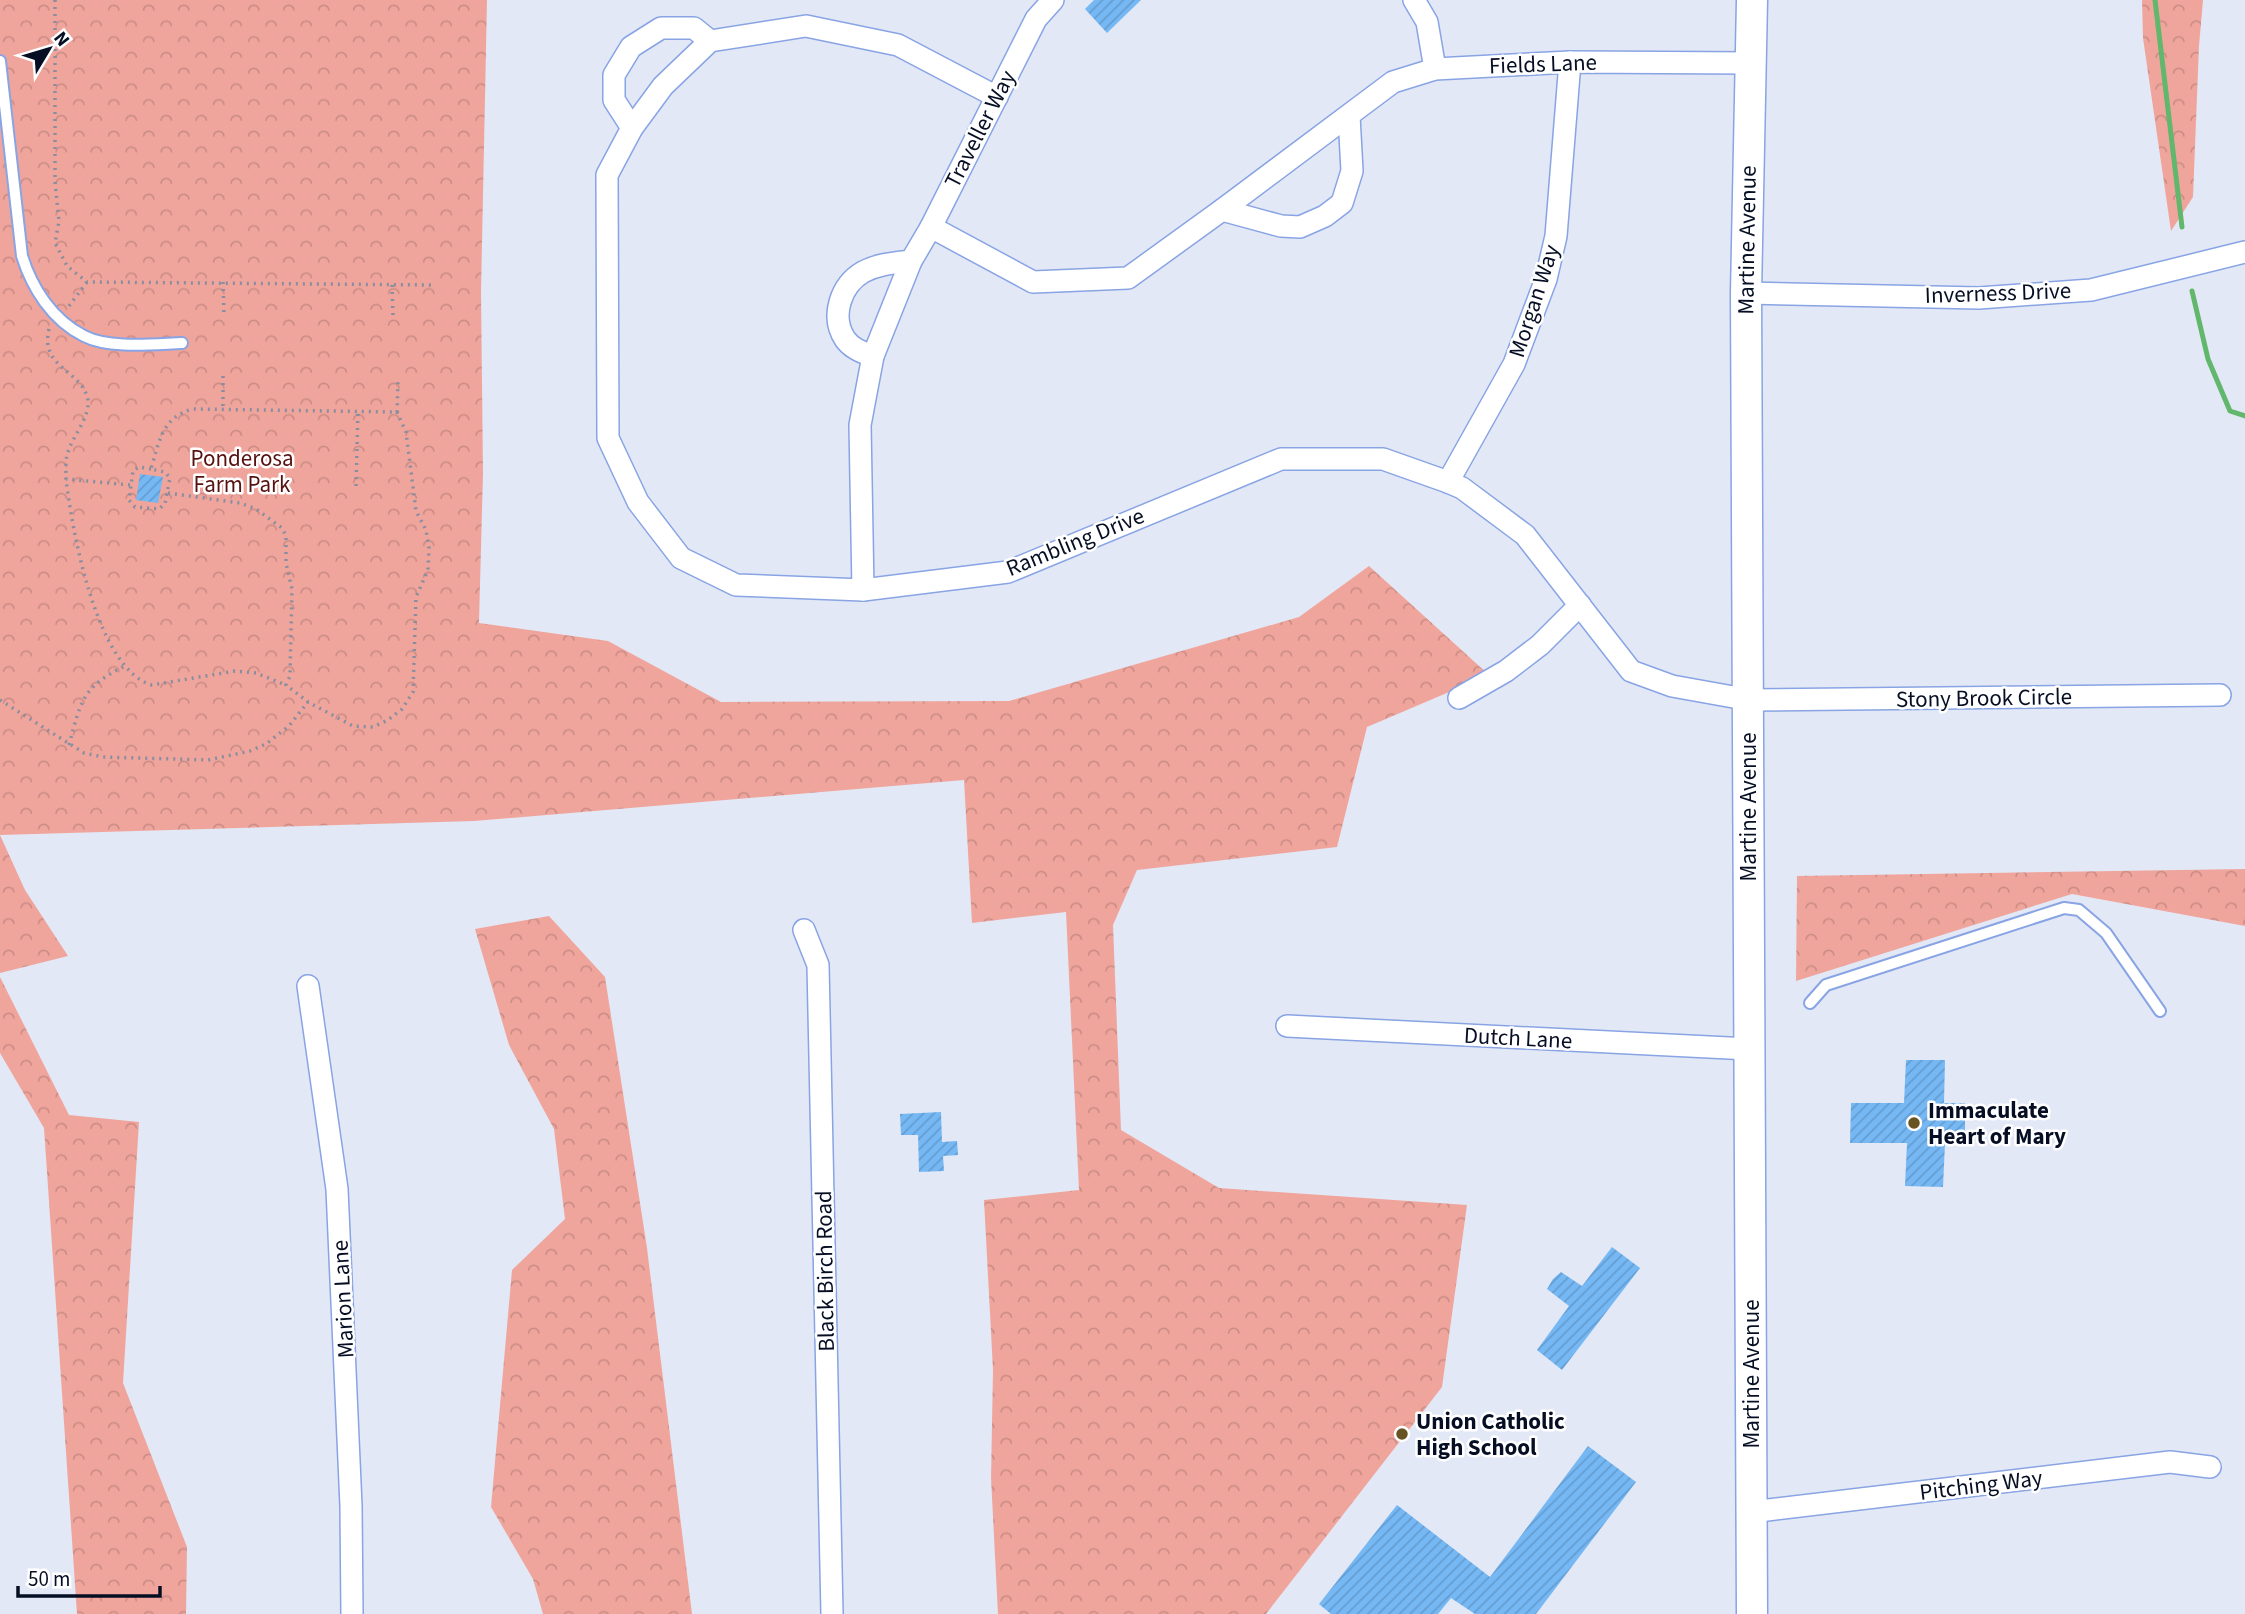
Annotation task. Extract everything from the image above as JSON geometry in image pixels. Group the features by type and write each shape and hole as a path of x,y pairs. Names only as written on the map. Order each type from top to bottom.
{"main road":[{"name":"Martine Avenue","path":"1752,0 1746,293 1752,1614"}],"street":[{"name":"Traveller Way","path":"863,590 860,425 873,356 911,261 931,227 1036,19 1053,0"},
{"path":"1414,0 1427,22 1435,69"},
{"path":"632,128 614,100 614,75 631,47 661,28 694,28 710,41 806,26 898,45 997,97"},
{"name":"Rambling Drive","path":"710,41 663,86 632,128 607,175 608,438 638,502 681,558 736,585 863,590 1008,572 1281,459 1383,459 1462,488 1525,535 1631,671 1672,686 1747,700"},
{"name":"Fields Lane","path":"931,227 1033,282 1128,278 1393,82 1435,69 1570,62 1751,63"},
{"name":"Morgan Way","path":"1448,482 1514,364 1546,279 1556,236 1570,62"},
{"path":"1222,210 1281,226 1300,227 1325,216 1342,203 1352,171 1349,116"},
{"name":"Inverness Drive","path":"1746,293 1979,298 2091,290 2245,252"},
{"path":"873,356 858,351 845,339 837,307 845,290 860,274 879,265 911,261"},
{"path":"1459,698 1515,664 1540,645 1580,605"},
{"name":"Stony Brook Circle","path":"1747,700 2220,695"},
{"name":"Black Birch Road","path":"804,930 818,965 832,1614"},
{"name":"Marion Lane","path":"308,986 337,1189 351,1506 352,1614"},
{"name":"Dutch Lane","path":"1287,1026 1749,1049"},
{"name":"Pitching Way","path":"1751,1512 2171,1462 2210,1467"}],"lane":[{"path":"0,61 22,256 38,295 59,317 85,337 122,344 182,343"},
{"path":"1810,1003 1825,985 2064,908 2079,910 2106,933 2160,1011"}],"path":[{"path":"55,0 55,182 59,221 55,243 67,266 87,282 435,285"},
{"path":"69,306 87,282"},
{"path":"223,282 224,315"},
{"path":"392,285 393,316"},
{"path":"53,325 48,331 49,350 56,363 82,387 88,407 67,454 69,506 83,572 101,626 125,666 143,683 152,685 235,671 256,673 286,685 308,702 354,726 373,727 388,720 402,709 413,692 416,597 428,569 429,548 426,530 416,511 406,432 397,412 398,379"},
{"path":"223,376 223,410"},
{"path":"151,469 164,430 177,414 193,409 397,412"},
{"path":"356,486 358,410"},
{"path":"139,467 165,472 170,478 169,493 165,504 159,509 135,507 129,500 130,485 133,471 139,467"},
{"path":"66,479 130,485"},
{"path":"169,493 240,503 256,509 282,528 286,537 286,563 292,589 290,676 286,685"},
{"path":"69,745 78,713 87,694 103,677 125,666"},
{"path":"0,700 84,753 103,757 208,760 250,751 266,744 289,726 308,702"}],"green space":[{"name":"Ponderosa Farm Park","path":"0,0 487,0 481,292 483,473 479,623 608,641 721,702 1009,701 1299,617 1369,566 1489,675 1367,727 1337,847 1137,870 1113,925 1121,1130 1219,1188 1467,1205 1442,1387 1266,1614 998,1614 991,1478 993,1370 984,1200 1079,1190 1066,912 972,923 964,780 474,821 0,835"},
{"path":"2142,0 2203,0 2193,197 2171,231 2143,38"},
{"path":"0,835 25,890 68,956 0,973"},
{"path":"2245,869 2245,926 2072,894 1796,981 1797,876"},
{"path":"549,916 605,977 647,1248 692,1614 543,1614 533,1579 491,1507 512,1270 565,1219 554,1129 509,1045 475,929"},
{"path":"0,977 69,1115 139,1122 123,1383 187,1547 186,1614 77,1614 44,1128 0,1053"}],"building":[{"path":"1094,0 1141,0 1107,33 1085,9"},
{"path":"140,474 163,477 158,503 136,500"},
{"name":"Immaculate Heart of Mary","path":"1906,1060 1945,1060 1944,1103 1965,1103 1965,1144 1945,1143 1943,1187 1905,1186 1907,1143 1850,1143 1851,1103 1904,1103"},
{"path":"941,1112 942,1142 957,1141 958,1155 943,1156 944,1171 919,1172 918,1135 901,1135 900,1114"},
{"path":"1612,1247 1640,1268 1562,1370 1537,1350 1569,1306 1547,1289 1561,1272 1582,1286"},
{"path":"1588,1446 1636,1482 1536,1614 1475,1614 1451,1598 1438,1614 1331,1614 1319,1604 1397,1505 1490,1577"}],"waterway":[{"path":"2155,0 2182,227"},
{"path":"2192,291 2208,359 2230,411 2245,416"}],"place":[{"name":"Immaculate Heart of Mary","path":"1914,1123"},
{"name":"Union Catholic High School","path":"1402,1434"}]}
